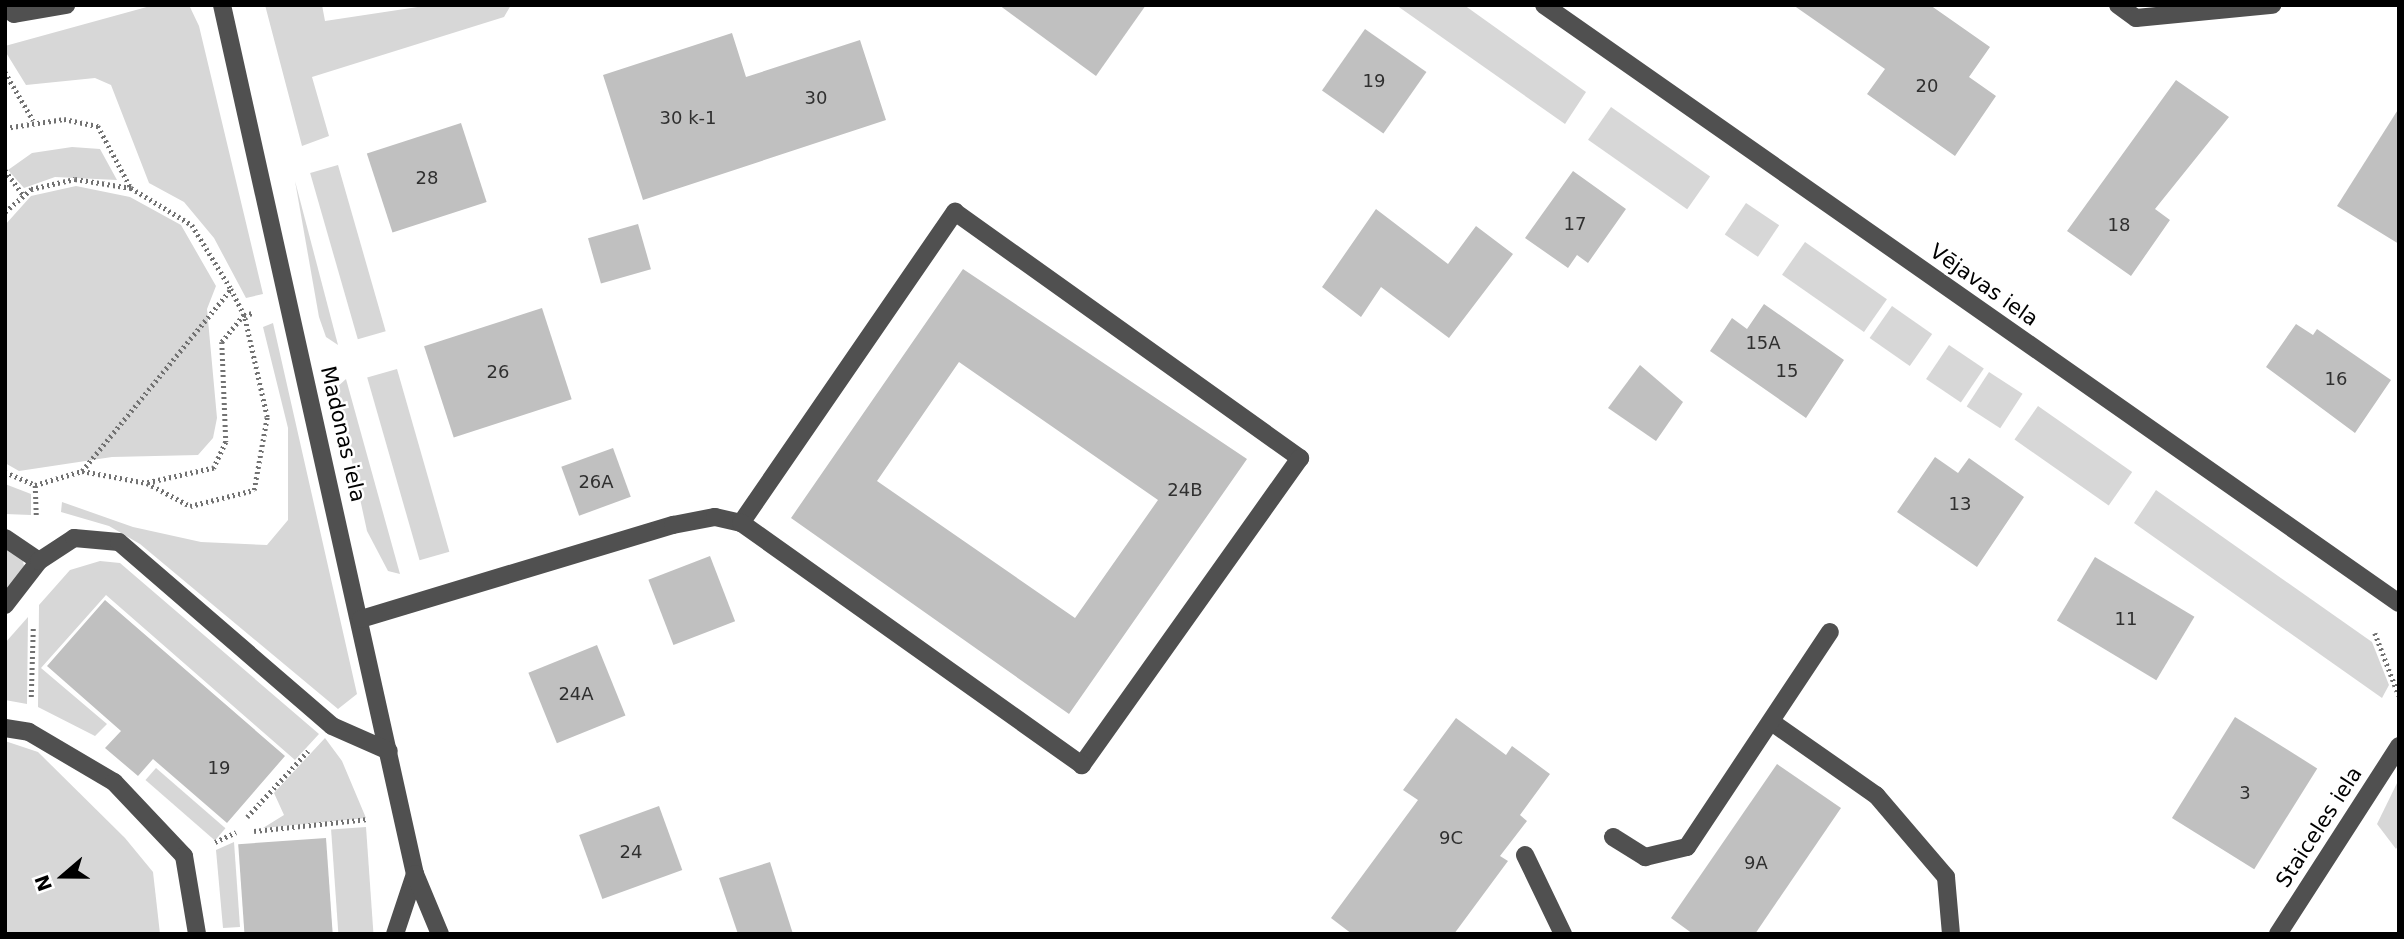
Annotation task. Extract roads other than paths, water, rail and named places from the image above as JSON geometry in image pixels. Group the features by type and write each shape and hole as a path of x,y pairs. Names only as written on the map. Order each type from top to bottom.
{"street":[{"path":"8,13 66,5"},
{"name":"Madonas iela","path":"222,5 361,619 415,874 440,934"},
{"name":"Vējavas iela","path":"1544,5 2399,603"},
{"path":"2118,5 2136,18 2272,5"},
{"path":"361,619 673,525 715,517 741,523 1082,765 1300,458 954,212 741,523"},
{"path":"5,538 37,564"},
{"path":"5,605 37,564 74,538 119,541 332,726 389,751"},
{"path":"1613,837 1645,857 1687,848 1773,723 1830,632"},
{"path":"1773,723 1875,795 1946,877 1951,934"},
{"path":"5,728 29,732 114,782 184,856 197,934"},
{"name":"Staiceles iela","path":"2278,934 2399,746"},
{"path":"1525,855 1563,934"},
{"path":"395,934 415,874"}]}
